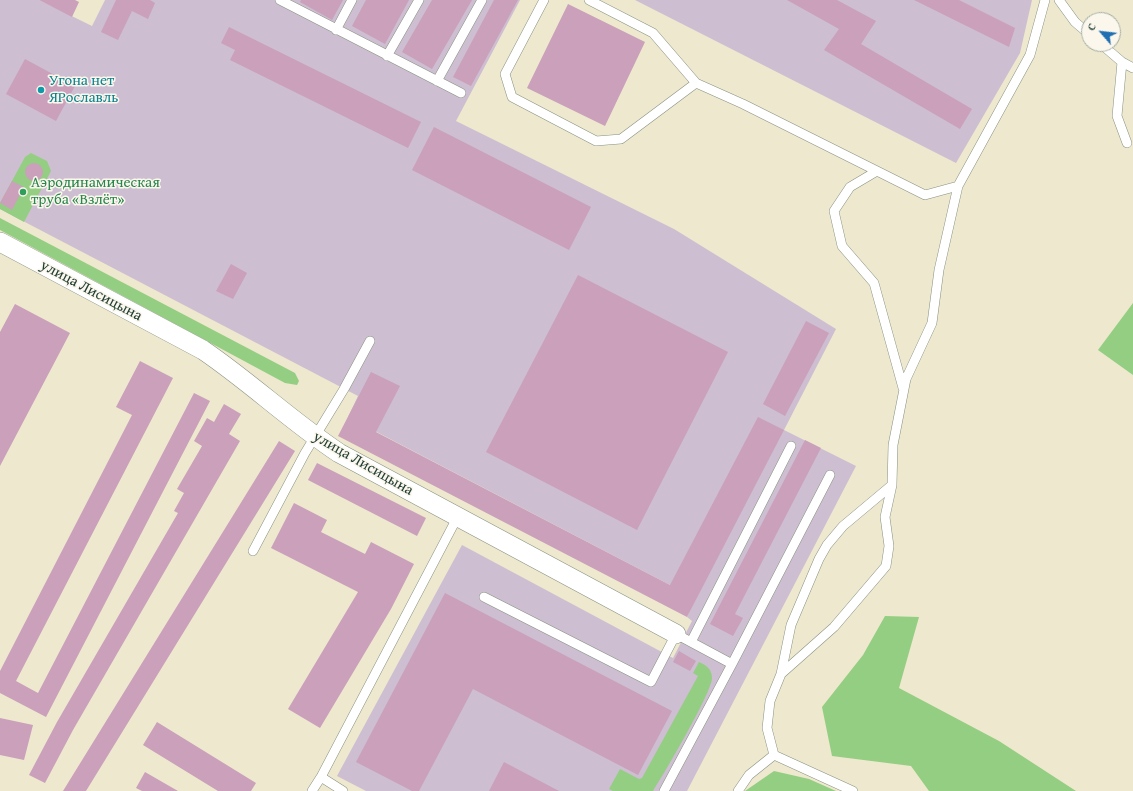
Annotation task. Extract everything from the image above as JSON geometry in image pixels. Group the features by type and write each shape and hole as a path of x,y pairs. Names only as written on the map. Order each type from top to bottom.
{"street":[{"name":"улица Лисицына","path":"0,242 203,350 233,371 315,438 339,454 458,516 683,638"}],"lane":[{"path":"282,0 336,30 461,93"},
{"path":"336,30 352,0"},
{"path":"387,56 419,0"},
{"path":"436,81 482,0"},
{"path":"544,0 505,74 512,97 596,141 621,139 696,83"},
{"path":"589,0 654,33 696,83 743,104 925,195 958,186"},
{"path":"781,674 834,627 886,566 889,546 885,517 892,485 893,445 906,379 932,324 939,270 958,186 1030,55 1045,0"},
{"path":"1059,0 1075,22 1081,27"},
{"path":"1110,52 1122,62 1133,68"},
{"path":"1122,62 1117,116 1127,143"},
{"path":"877,171 850,187 834,212 842,246 874,283 904,390"},
{"path":"253,551 305,454 344,389 370,340"},
{"path":"484,597 651,682 683,638 791,446"},
{"path":"664,791 830,475"},
{"path":"774,755 767,728 770,701 781,674 791,625 819,559 827,545 843,526 892,485"},
{"path":"312,791 321,777 458,516"},
{"path":"683,638 732,664"},
{"path":"738,791 749,775 774,755"},
{"path":"774,755 853,791"},
{"path":"321,777 342,791"}],"shaded area":[{"path":"0,0 39,0 92,26 105,0 520,0 456,121 674,229 836,329 784,430 856,466 687,791 366,791 337,776 462,545 673,658 692,621 687,617 699,592 670,585 348,417 358,396 0,209"},
{"path":"635,0 1032,0 1020,53 956,163"}],"green space":[{"name":"Аэродинамическая труба «Взлёт»","path":"31,153 47,161 51,171 24,222 0,209 0,203 25,157"},
{"path":"0,218 295,373 299,381 297,385 285,383 0,230"},
{"path":"1133,303 1133,375 1098,350"},
{"path":"885,616 919,617 899,688 999,741 1076,791 929,791 911,766 832,756 822,707 863,655"},
{"path":"699,662 706,666 711,672 712,678 710,686 687,733 653,791 613,791 609,789 620,769 639,779 642,778 698,676 693,673"},
{"path":"774,771 809,779 836,791 745,791"}],"building":[{"path":"39,0 75,0 79,2 72,17"},
{"path":"116,0 150,0 155,3 148,19 132,11 118,40 101,32"},
{"path":"301,0 343,0 332,20 300,2"},
{"path":"366,0 409,0 385,44 352,26"},
{"path":"432,0 472,0 432,69 402,52"},
{"path":"494,0 518,0 471,86 453,77"},
{"path":"787,0 837,0 876,21 861,44 972,109 960,129 824,50 839,29"},
{"path":"914,0 959,0 1015,28 1009,47"},
{"path":"568,4 645,42 605,126 527,88"},
{"path":"229,27 421,122 408,148 230,60 235,50 221,43"},
{"name":"Угона нет ЯРославль","path":"25,59 75,86 56,121 6,94"},
{"path":"434,127 591,207 569,250 412,170"},
{"path":"30,163 38,163 43,168 41,179 38,181 30,181 25,176 25,168"},
{"path":"12,181 24,187 12,210 0,203"},
{"path":"231,264 247,273 233,299 216,291"},
{"path":"578,275 728,352 637,530 486,452"},
{"path":"15,304 70,333 0,466 0,332"},
{"path":"806,321 829,333 785,416 763,404"},
{"path":"140,361 173,378 16,681 38,693 194,393 210,401 46,717 0,693 0,671 132,415 116,407"},
{"path":"371,372 400,386 376,432 670,585 758,417 784,430 687,617 338,436"},
{"path":"224,404 241,414 229,434 240,441 73,730 45,783 29,775 57,722 178,513 174,511 184,493 177,489 202,446 194,441 207,418 214,422"},
{"path":"805,440 821,448 735,614 743,618 733,636 710,624"},
{"path":"279,441 295,451 86,791 63,791"},
{"path":"317,463 426,518 417,536 308,480"},
{"path":"294,503 327,520 321,532 365,554 371,542 414,564 391,609 320,728 288,709 358,592 271,548"},
{"path":"445,593 672,711 638,775 473,689 419,791 412,791 356,762"},
{"path":"679,651 696,661 690,671 673,662"},
{"path":"0,718 33,725 24,760 0,755"},
{"path":"157,722 256,783 251,791 218,791 143,745"},
{"path":"504,762 559,791 489,791"},
{"path":"145,772 178,791 142,791 136,788"}],"place":[{"name":"Угона нет ЯРославль","path":"41,90"},
{"name":"Аэродинамическая труба «Взлёт»","path":"23,192"}]}
